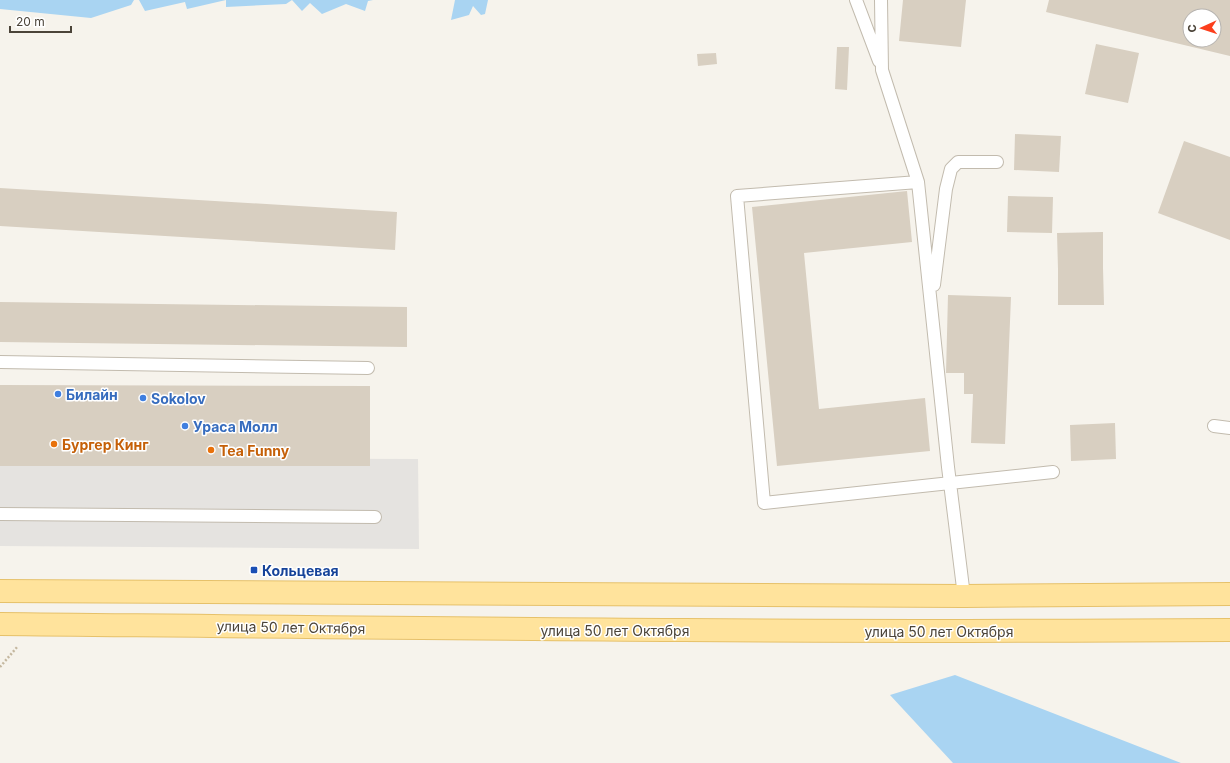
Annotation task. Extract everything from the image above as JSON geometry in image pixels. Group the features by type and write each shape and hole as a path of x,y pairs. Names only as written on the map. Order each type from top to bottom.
{"main road":[{"path":"0,591 964,596 1230,594"},
{"name":"улица 50 лет Октября","path":"0,624 570,630 1036,632 1230,630"}],"lane":[{"path":"856,0 882,70 918,182 950,483 964,596"},
{"path":"882,0 882,70"},
{"path":"931,306 946,189 952,169 958,162 997,162"},
{"path":"918,182 737,196 764,503 1053,472"},
{"path":"0,362 368,368"},
{"path":"1214,426 1230,428"},
{"path":"0,514 375,517"}],"path":[{"path":"0,667 20,644"}],"shaded area":[{"path":"0,458 418,459 419,549 0,546"}],"water":[{"path":"0,0 134,0 131,5 91,18 0,9"},
{"path":"139,0 226,0 187,9 185,2 145,11"},
{"path":"226,0 292,0 286,4 226,7"},
{"path":"292,0 373,0 368,1 365,11 346,4 322,14 310,3 302,11"},
{"path":"455,0 488,0 485,14 481,15 473,6 469,15 451,20"},
{"path":"955,675 1181,763 953,763 890,695"}],"building":[{"path":"903,0 966,0 961,47 899,41"},
{"path":"1049,0 1230,0 1230,56 1197,48 1222,48 1222,8 1182,8 1182,45 1046,12"},
{"path":"1096,44 1139,53 1128,103 1085,94"},
{"path":"837,47 849,47 847,90 835,89"},
{"path":"716,53 717,64 698,66 697,54"},
{"path":"1015,134 1061,136 1059,172 1014,170"},
{"path":"1184,141 1230,157 1230,240 1158,213"},
{"path":"0,188 397,212 395,250 0,226"},
{"path":"907,191 912,242 804,253 819,409 925,398 930,451 777,466 752,207"},
{"path":"1008,196 1053,197 1052,233 1007,232"},
{"path":"1103,232 1103,268 1058,269 1057,233"},
{"path":"1103,268 1104,305 1058,305 1058,269"},
{"path":"948,295 1011,297 1005,444 971,443 973,394 964,394 964,373 946,373"},
{"path":"0,302 407,307 407,347 0,342"},
{"name":"Ураса Молл","path":"0,385 370,386 370,466 0,466"},
{"path":"1115,423 1116,459 1071,461 1070,425"}],"place":[{"name":"Билайн","path":"58,394"},
{"name":"Sokolov","path":"143,398"},
{"name":"Ураса Молл","path":"185,426"},
{"name":"Бургер Кинг","path":"54,444"},
{"name":"Tea Funny","path":"211,450"},
{"name":"Кольцевая","path":"254,570"}]}
